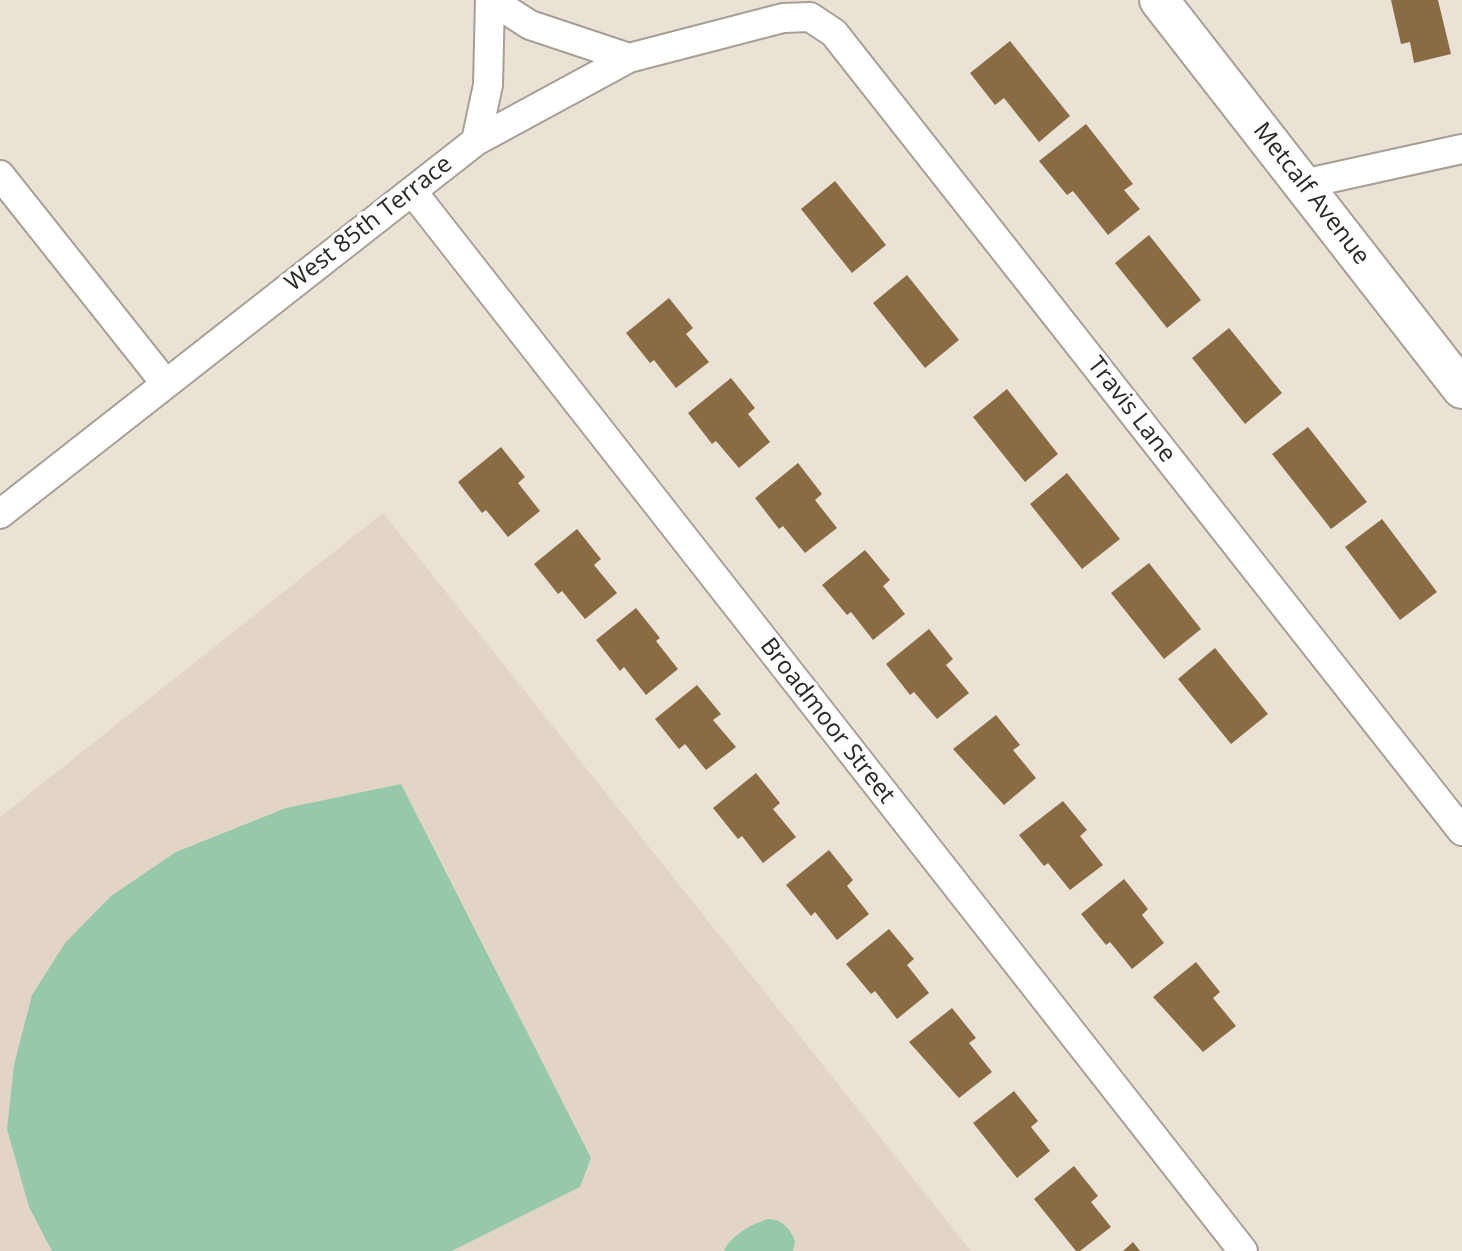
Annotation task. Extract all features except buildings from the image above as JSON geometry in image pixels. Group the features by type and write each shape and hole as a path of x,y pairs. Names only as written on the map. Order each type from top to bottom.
{"main road":[{"name":"Metcalf Avenue","path":"1159,0 1462,389"}],"street":[{"path":"491,0 530,25 628,58"},
{"path":"475,141 488,85 491,0"},
{"name":"Travis Lane","path":"783,18 810,17 834,33 1462,831"},
{"name":"West 85th Terrace","path":"0,514 475,141 628,58 783,18"},
{"path":"1303,184 1462,149"},
{"path":"0,174 166,384"},
{"name":"Broadmoor Street","path":"412,191 1243,1251"}],"shaded area":[{"path":"383,513 971,1251 0,1251 0,817"}],"green space":[{"path":"401,784 591,1158 580,1187 452,1251 52,1251 29,1207 7,1129 14,1065 32,995 65,943 111,896 176,852 286,808"},
{"path":"768,1219 782,1223 788,1229 795,1242 793,1251 724,1251 743,1231"}]}
